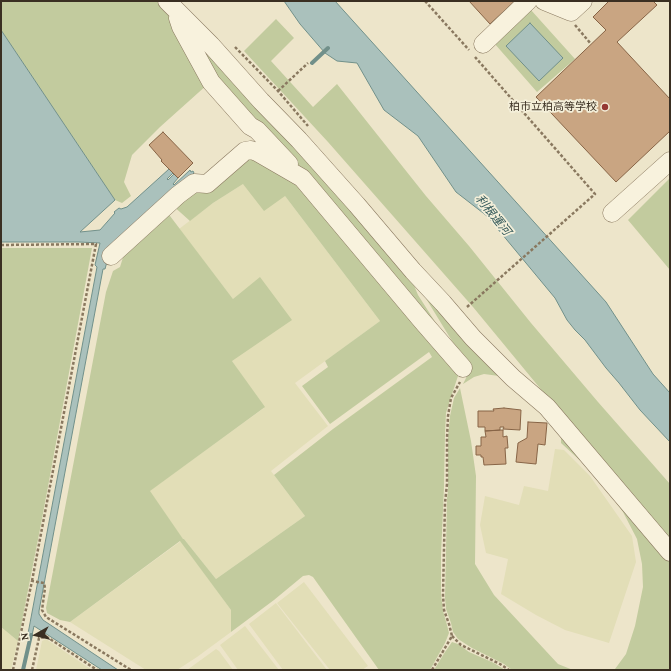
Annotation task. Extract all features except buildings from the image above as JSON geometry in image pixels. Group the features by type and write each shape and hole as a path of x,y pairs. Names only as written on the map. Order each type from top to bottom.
{"street":[{"path":"483,44 528,1"},
{"path":"544,1 577,6"},
{"path":"172,6 181,27 211,82 250,126 257,130 302,178 463,368"},
{"path":"172,6 211,45 261,101 299,140 472,338 513,378 547,407 670,552"},
{"path":"111,256 178,195 194,183 207,184 245,151 251,150 257,152 302,178"},
{"path":"612,213 670,161"}],"path":[{"path":"425,1 595,194 467,307"},
{"path":"577,6 573,22 591,44"},
{"path":"278,91 308,63"},
{"path":"1,245 96,244 32,582 13,670"},
{"path":"463,368 460,382 452,398 448,416 443,595 444,610 452,636 461,645 509,670"},
{"path":"32,582 44,583 45,588 42,610 46,617 131,670"},
{"path":"432,670 452,636"},
{"path":"32,670 39,638 46,637 97,670"}],"shaded area":[{"path":"243,184 285,196 380,321 295,383 328,426 271,471 305,516 216,579 184,539 183,540 149,491 264,408 232,361 233,299 179,229 213,203"},
{"path":"555,449 564,450 590,476 632,536 636,562 609,643 565,630 501,594 508,559 486,553 480,525 485,496 519,505 524,486 548,491"},
{"path":"181,541 231,610 231,632 197,657 177,670 146,670 70,622"},
{"path":"304,582 368,666 362,670 330,670 277,603"},
{"path":"276,603 327,670 283,670 249,624"},
{"path":"245,626 279,670 238,670 220,645"},
{"path":"1,627 18,641 11,670 1,670"},
{"path":"46,639 92,670 36,670 42,641"},
{"path":"216,649 233,670 187,670"}],"green space":[{"path":"1,1 162,1 208,84 160,127 132,155 124,182 131,196 122,203 115,200 1,30"},
{"path":"531,10 575,59 537,92 494,43"},
{"path":"276,19 294,38 271,61 313,107 337,84 426,196 469,246 531,323 670,484 670,544 561,415 473,307 328,142 244,51"},
{"path":"183,24 409,273 418,295 457,356 230,97"},
{"path":"246,153 300,180 459,373 446,413 445,435 441,594 443,611 449,633 430,670 379,670 313,577 309,575 303,576 231,632 231,610 180,541 70,622 60,620 47,613 46,608 106,292 113,271 120,267 125,251 167,212 233,299 260,277 292,320 232,361 265,407 150,491 183,539 216,579 305,516 274,475 333,429 432,357 429,352 330,424 302,386 328,367 325,361 380,321 285,196 264,211 243,184 213,203 190,221 171,204"},
{"path":"670,178 670,270 628,220"},
{"path":"1,248 92,248 18,641 1,627"},
{"path":"422,292 499,376 484,374 474,377 463,384 467,373 460,354"},
{"path":"460,388 471,441 476,476 475,564 494,595 558,664 573,670 512,670 504,664 472,648 458,639 453,632 446,609 445,598 448,436 454,398"},
{"path":"563,433 670,558 670,670 611,670 615,669 626,654 635,626 643,587 642,564 637,539 623,512 597,476 561,443"},
{"path":"452,642 458,644 469,652 494,663 505,670 434,670"}],"water":[{"name":"利根運河","path":"284,1 335,1 606,302 653,374 670,393 670,442 640,410 585,340 575,330 567,320 555,298 487,216 456,192 418,136 384,110 357,63 337,61 325,53 300,24"},
{"path":"530,23 563,58 539,81 506,46"},
{"path":"1,30 115,200 80,232 100,230 115,213 114,212 119,208 121,209 127,207 169,169 173,173 167,179 168,180 174,174 178,178 173,184 174,185 190,170 194,173 108,258 105,269 103,269 39,611 39,614 43,620 118,670 102,670 34,626 31,640 27,639 97,267 95,265 100,243 1,242"}],"waterway":[{"path":"312,63 328,48"},
{"path":"23,670 31,635"}],"place":[{"name":"柏市立柏高等学校","path":"605,107"}]}
